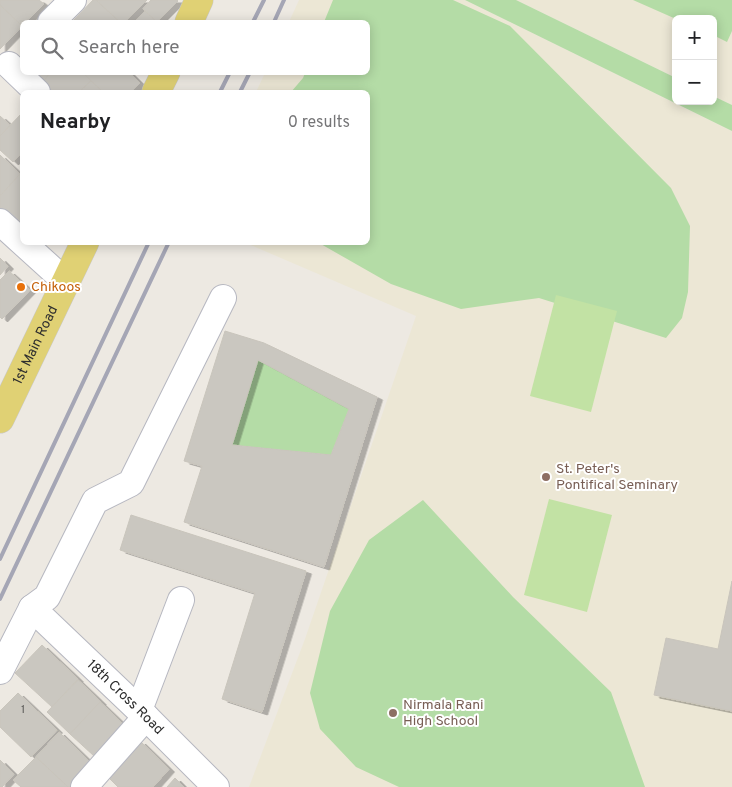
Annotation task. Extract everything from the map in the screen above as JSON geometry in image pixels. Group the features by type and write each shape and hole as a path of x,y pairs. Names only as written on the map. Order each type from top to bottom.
{"main road":[{"path":"190,20 199,0"},
{"path":"157,90 164,75"},
{"name":"1st Main Road","path":"3,404 84,245"}],"street":[{"path":"53,20 73,0"},
{"path":"10,63 20,73"},
{"path":"22,75 36,90"},
{"path":"0,222 20,240"},
{"path":"25,245 66,282"},
{"path":"0,671 32,608 47,598 95,501 131,483 223,298"},
{"path":"84,787 143,714 180,600"},
{"name":"18th Cross Road","path":"32,608 216,787"}],"shaded area":[{"name":"St. Peter's Pontifical Seminary","path":"299,0 465,0 672,102 672,105 679,105 732,131 732,787 249,787 305,639 416,316 251,245 370,245 370,90 257,90 264,75 370,75 370,20 290,20"},
{"path":"516,0 732,0 732,105 717,98 717,15 672,15 672,76"}],"green space":[{"path":"333,0 453,0 510,26 671,188 690,226 688,292 682,318 666,338 539,298 461,309 391,284 323,245 370,245 370,90 293,90 304,75 370,75 370,20 325,20"},
{"path":"465,0 516,0 672,76 672,102"},
{"path":"633,0 732,0 732,31 727,42 717,37 717,15 672,15 672,17"},
{"path":"717,98 732,105 732,131 679,105 717,105"},
{"path":"556,295 617,311 591,412 530,396"},
{"path":"258,360 349,409 331,455 232,445"},
{"path":"549,499 612,515 587,612 524,595"},
{"path":"423,500 513,597 611,692 645,787 399,787 356,767 320,729 310,693 330,611 369,540"}],"building":[{"path":"0,0 39,0 44,4 27,20 20,20 20,24 0,5"},
{"path":"93,0 96,0 118,20 74,20"},
{"path":"96,0 147,0 127,20 118,20"},
{"path":"151,0 178,1 159,20 155,20 143,9"},
{"path":"0,5 20,24 20,28 0,49"},
{"path":"145,11 155,20 136,20"},
{"path":"34,75 49,75 42,83"},
{"path":"49,75 85,75 91,81 81,90 50,90 42,83"},
{"path":"85,75 132,75 140,83 133,90 101,90"},
{"path":"91,81 101,90 81,90"},
{"path":"20,115 20,155 13,162 0,150 0,136"},
{"path":"0,116 10,125 0,136"},
{"path":"0,155 20,174 0,196"},
{"path":"20,174 20,224 18,226 0,209 0,196"},
{"path":"0,258 8,266 0,275"},
{"path":"9,271 30,290 2,319 0,317 0,280"},
{"path":"225,331 264,343 377,397 324,567 184,522 202,466 184,461","holes":["258,360 349,409 331,455 232,445"]},
{"path":"131,515 306,571 262,712 222,699 255,593 120,550"},
{"path":"732,581 732,711 654,695 666,638 718,649"},
{"path":"42,645 78,679 52,707 15,673"},
{"path":"78,680 101,702 70,734 47,712"},
{"path":"18,693 57,730 31,757 0,727 0,711"},
{"path":"100,702 124,725 94,756 70,734"},
{"path":"59,732 94,766 74,787 68,787 36,757"},
{"path":"140,741 169,769 153,787 118,787 107,776"},
{"path":"36,757 68,787 21,787 13,780"},
{"path":"0,760 14,774 2,787 0,787"},
{"path":"175,778 184,787 167,787"}],"railway":[{"path":"254,20 264,0"},
{"path":"275,20 284,0"},
{"path":"221,90 228,75"},
{"path":"241,90 248,75"},
{"path":"0,559 148,245"},
{"path":"0,599 168,245"}],"place":[{"name":"Chikoos","path":"21,287"},
{"name":"St. Peter's Pontifical Seminary","path":"546,477"},
{"name":"Nirmala Rani High School","path":"393,713"}]}
